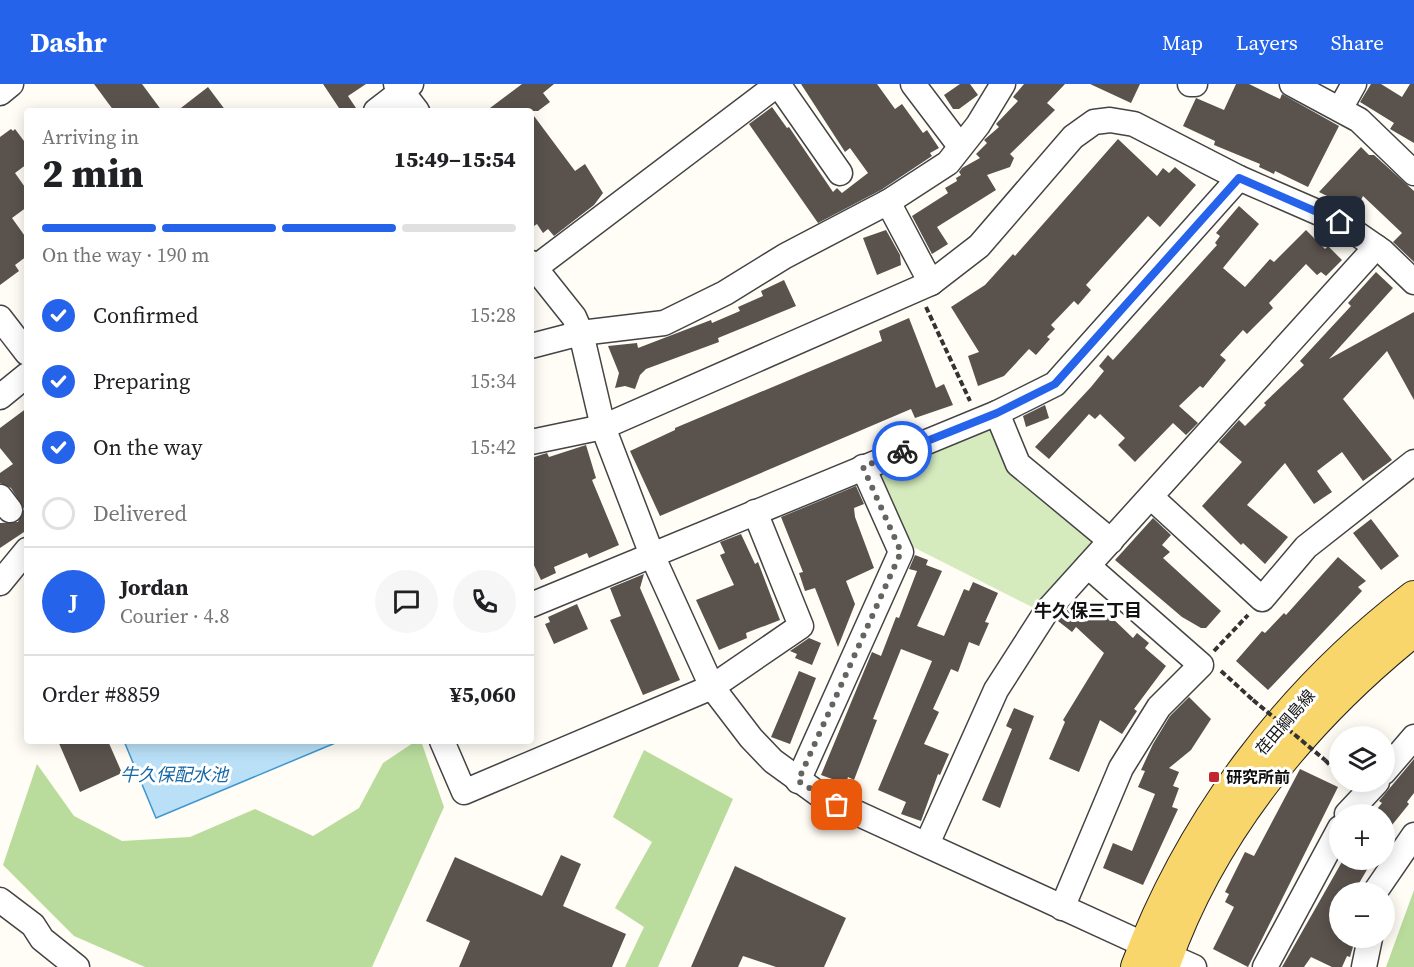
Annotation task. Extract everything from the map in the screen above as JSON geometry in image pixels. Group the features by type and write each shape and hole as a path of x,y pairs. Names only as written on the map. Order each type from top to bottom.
{"main road":[{"name":"荏田綱島線","path":"1161,960 1194,847 1231,786 1295,706 1378,625 1414,597"},
{"name":"荏田綱島線","path":"1161,960 1215,856 1252,795 1306,731 1392,648 1414,630"}],"street":[{"path":"0,93 11,84"},
{"path":"534,264 778,84 840,173"},
{"path":"913,84 960,146"},
{"path":"534,345 581,333 664,323 725,293 785,256 888,202 948,163 978,126 1003,84"},
{"path":"1190,84 1195,84"},
{"path":"1292,84 1359,120 1412,168"},
{"path":"1340,109 1354,84"},
{"path":"379,108 403,86 415,108"},
{"path":"534,441 603,427 925,287 979,246 1073,137 1094,122 1110,120 1134,124 1239,178 1340,222 1376,247 1414,282"},
{"path":"534,604 988,417 1055,384 1239,178"},
{"path":"888,202 925,287"},
{"path":"927,844 996,690 1046,612 1376,247"},
{"path":"534,266 574,317 581,333 603,427 652,555 712,687 750,738 798,781 850,811 927,844 1062,908 1161,960"},
{"path":"0,318 24,349"},
{"path":"0,397 24,377"},
{"path":"988,417 1018,464 1111,541"},
{"path":"1152,497 1262,599 1306,547 1414,462"},
{"path":"798,781 901,552 863,467"},
{"path":"443,744 464,792 712,687 801,626 755,512"},
{"path":"0,583 24,554"},
{"path":"1062,908 1122,768 1159,707 1204,662 1088,566"},
{"path":"1395,759 1414,737"},
{"path":"1356,804 1368,792"},
{"path":"1382,882 1414,835"},
{"path":"1265,967 1329,848"},
{"path":"0,900 33,925 42,939 77,967"},
{"path":"1364,967 1368,948"}],"path":[{"path":"925,287 988,417"},
{"path":"1262,599 1204,662 1329,764"}],"green space":[{"path":"992,425 1097,540 1038,610 909,545 875,472"},
{"path":"412,744 422,744 444,807 372,967 145,967 74,936 3,865 37,764 74,816 122,841 190,837 255,809 313,836 359,808 383,763"},
{"path":"644,750 733,799 658,967 625,967 644,927 615,908 652,842 613,817"},
{"path":"1414,890 1414,967 1386,967 1393,948 1395,948"}],"water":[{"name":"牛久保配水池","path":"125,744 333,744 156,818"}],"building":[{"path":"94,84 142,84 160,108 112,108"},
{"path":"323,84 366,84 348,96 356,108 339,108"},
{"path":"522,84 554,84 543,93 550,102 538,111 534,111 534,108 490,108"},
{"path":"801,84 877,84 895,109 902,104 923,133 927,130 939,148 930,153 932,156 881,190 818,223 749,124 772,107 787,128 789,127 833,192 837,188 842,193 868,173 850,148 845,152"},
{"path":"960,84 970,84 978,95 959,109 953,109 944,95"},
{"path":"1024,84 1065,84 1047,103 1055,110 1010,154 1014,158 1010,167 987,175 996,190 937,227 948,244 932,254 912,216 948,193 945,188 957,181 956,178 961,175 959,172 962,168 980,158 976,154 987,143 984,140 999,127 996,124 1018,101 1013,97"},
{"path":"1090,84 1140,84 1131,103"},
{"path":"1236,84 1249,84 1280,99 1282,94 1339,126 1308,187 1275,171 1274,174 1259,167 1260,164 1214,145 1215,141 1183,126 1196,98 1224,110"},
{"path":"1371,84 1381,84 1402,97 1410,84 1414,84 1414,143 1390,129 1394,123 1360,102"},
{"path":"208,87 224,108 181,108"},
{"path":"534,116 575,171 585,164 603,193 594,205 554,236 548,229 543,233 537,224 534,226"},
{"path":"11,129 13,131 15,129 24,141 24,166 15,173 24,186 24,209 12,218 24,235 24,258 15,265 19,271 0,285 0,137"},
{"path":"1118,139 1157,176 1163,168 1169,173 1175,167 1196,185 1160,227 1148,216 1086,285 1091,290 1078,305 1074,301 1051,325 1055,329 1047,337 1050,339 1036,355 1029,349 1004,376 978,386 968,356 979,352 951,307 985,285 1013,254 1015,256"},
{"path":"1361,147 1369,155 1374,155 1414,191 1414,262 1393,242 1402,233 1363,196 1354,214 1331,203 1333,199 1319,192"},
{"path":"1239,206 1259,224 1223,268 1245,287 1270,259 1274,262 1306,230 1325,249 1328,246 1342,260 1326,276 1321,272 1317,275 1306,264 1269,303 1273,308 1247,334 1243,330 1220,355 1226,360 1203,388 1200,386 1179,406 1198,423 1186,435 1173,423 1135,462 1118,445 1125,438 1100,414 1095,419 1089,414 1049,459 1035,447 1104,371 1099,366 1108,355 1113,360 1217,245 1215,243 1220,236 1216,233"},
{"path":"886,230 900,255 901,265 877,275 863,238"},
{"path":"1376,272 1393,288 1329,359 1414,312 1414,400 1387,351 1343,399 1392,460 1363,481 1342,452 1317,471 1332,492 1314,504 1285,463 1247,505 1288,537 1265,564 1243,543 1241,545 1202,506 1242,462 1219,442 1239,420 1245,426 1266,405 1264,403 1304,365 1300,361 1351,306 1348,303"},
{"path":"784,280 796,306 718,338 719,342 646,369 640,375 635,389 625,386 615,388 619,373 608,346 637,343 638,348 711,320 712,323 740,311 738,307 763,296 761,291"},
{"path":"909,318 936,388 944,384 953,405 915,418 911,409 660,516 630,451 675,428 882,341 879,331"},
{"path":"1045,405 1049,418 1026,427 1023,416"},
{"path":"24,410 24,509 11,488 0,483 0,473 13,464 0,448 0,428"},
{"path":"586,445 596,478 592,480 619,545 589,558 587,553 554,567 556,573 541,580 534,565 534,457 547,453 549,457"},
{"path":"856,486 864,504 854,508 855,517 874,568 846,581 855,604 838,647 815,588 805,591 799,573 803,572 781,517"},
{"path":"24,509 24,532 0,548 0,523 18,522"},
{"path":"1153,518 1171,535 1162,545 1170,552 1163,558 1221,611 1206,628 1201,628 1182,617 1115,560"},
{"path":"1371,519 1399,556 1381,570 1353,533"},
{"path":"741,534 755,564 758,562 780,620 746,633 747,638 719,650 696,600 734,585 720,555 725,553 720,542"},
{"path":"915,555 928,560 926,565 942,571 917,626 944,636 964,589 969,591 973,582 998,593 985,622 989,623 979,646 969,642 958,672 951,669 933,709 939,712 924,744 949,754 940,775 938,774 921,821 901,814 906,802 878,790 932,661 901,649 873,719 877,720 854,780 848,777 846,784 821,775 872,652 881,656 896,617 899,618 917,571 909,569"},
{"path":"1338,557 1366,581 1358,587 1362,591 1268,690 1236,661 1262,631 1265,633 1284,613 1286,615"},
{"path":"644,574 640,588 680,680 643,695 610,620 621,616 610,588"},
{"path":"1077,599 1100,618 1103,615 1106,618 1109,615 1133,638 1137,633 1149,643 1145,648 1166,666 1134,709 1137,711 1122,734 1100,720 1079,772 1049,759 1065,722 1063,720 1104,653 1076,627 1072,632 1058,621"},
{"path":"577,604 588,629 554,644 545,624 550,622 548,617"},
{"path":"809,638 821,643 812,665 795,658 797,654 790,651"},
{"path":"799,671 816,678 790,744 771,737"},
{"path":"1189,697 1211,719 1191,750 1169,768 1179,772 1173,786 1179,788 1172,807 1178,809 1143,885 1103,868 1113,843 1132,851 1155,794 1138,787 1145,771 1141,770 1170,716"},
{"path":"1014,708 1034,716 1000,808 982,800 1012,729 1006,726"},
{"path":"59,744 109,744 122,773 80,792"},
{"path":"1414,759 1414,793 1407,802 1409,804 1395,821 1395,804 1381,804 1379,801 1386,792 1395,792 1395,782"},
{"path":"1300,769 1329,783 1329,792 1336,792 1248,967 1213,949 1234,907 1225,902 1229,894 1225,892 1245,852 1254,856"},
{"path":"561,855 581,864 563,906 626,934 612,967 459,967 470,941 426,921 455,857 542,896"},
{"path":"735,866 846,918 824,967 776,967 743,956 738,967 691,967"},
{"path":"1337,870 1367,870 1360,882 1330,882"},
{"path":"1329,885 1329,948 1353,948 1350,957 1347,956 1342,967 1332,967 1311,957 1304,967 1282,967"}],"way so far":[{"path":"837,805 798,781 901,552 863,467 902,451"}],"place":[{"name":"研究所前","path":"1214,777"}],"district":[{"name":"牛久保三丁目","path":"1088,610"}],"route":[{"path":"902,451 997,413 1055,384 1239,178 1340,222"}]}
